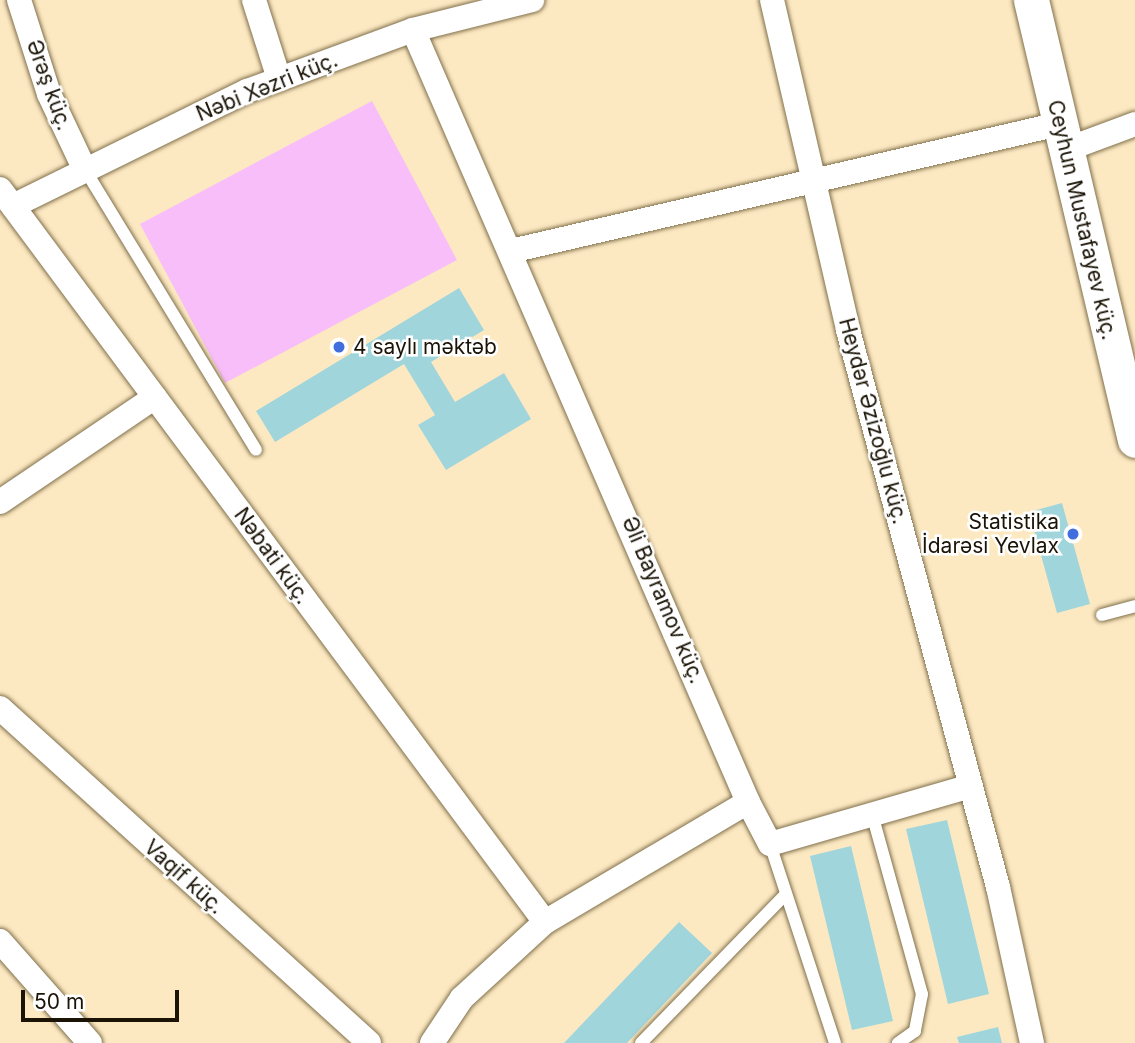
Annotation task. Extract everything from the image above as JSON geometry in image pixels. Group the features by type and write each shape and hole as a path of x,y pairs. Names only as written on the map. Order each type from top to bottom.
{"main road":[{"name":"Ceyhun Mustafayev küç.","path":"1031,0 1135,440"}],"street":[{"name":"Ərəş küç.","path":"19,0 49,94 84,168"},
{"path":"254,0 279,79"},
{"name":"Heydər Əzizoğlu küç.","path":"772,0 813,178 971,786 1032,1043"},
{"name":"Nəbi Xəzri küç.","path":"7,197 84,168 279,79 413,30 519,1"},
{"name":"Əli Bayramov küç.","path":"413,30 748,802 770,844"},
{"path":"511,251 813,178 1062,137 1134,128"},
{"name":"Nəbati küç.","path":"7,197 545,922"},
{"path":"0,502 155,397"},
{"name":"Vaqif küç.","path":"0,708 369,1043"},
{"path":"770,844 971,786"},
{"path":"432,1043 462,998 545,922 748,802"},
{"path":"0,941 90,1043"}],"lane":[{"path":"84,168 256,450"},
{"path":"1102,615 1135,606"},
{"path":"872,814 922,994 915,1031 898,1043"},
{"path":"770,844 835,1043"},
{"path":"640,1043 786,894"}],"shaded area":[{"path":"372,101 457,260 225,383 140,224"}],"building":[{"path":"459,288 484,330 431,362 455,402 504,373 531,419 446,470 418,425 435,415 404,364 275,442 256,411"},
{"path":"1062,503 1090,604 1057,613 1029,512"},
{"path":"947,820 989,994 948,1004 906,829"},
{"path":"851,846 893,1021 852,1030 810,856"},
{"path":"679,922 712,953 627,1043 564,1043"},
{"path":"998,1027 1002,1043 959,1043 957,1037"}],"place":[{"name":"4 saylı məktəb","path":"339,347"},
{"name":"Statistika İdarəsi Yevlax","path":"1073,534"}]}
